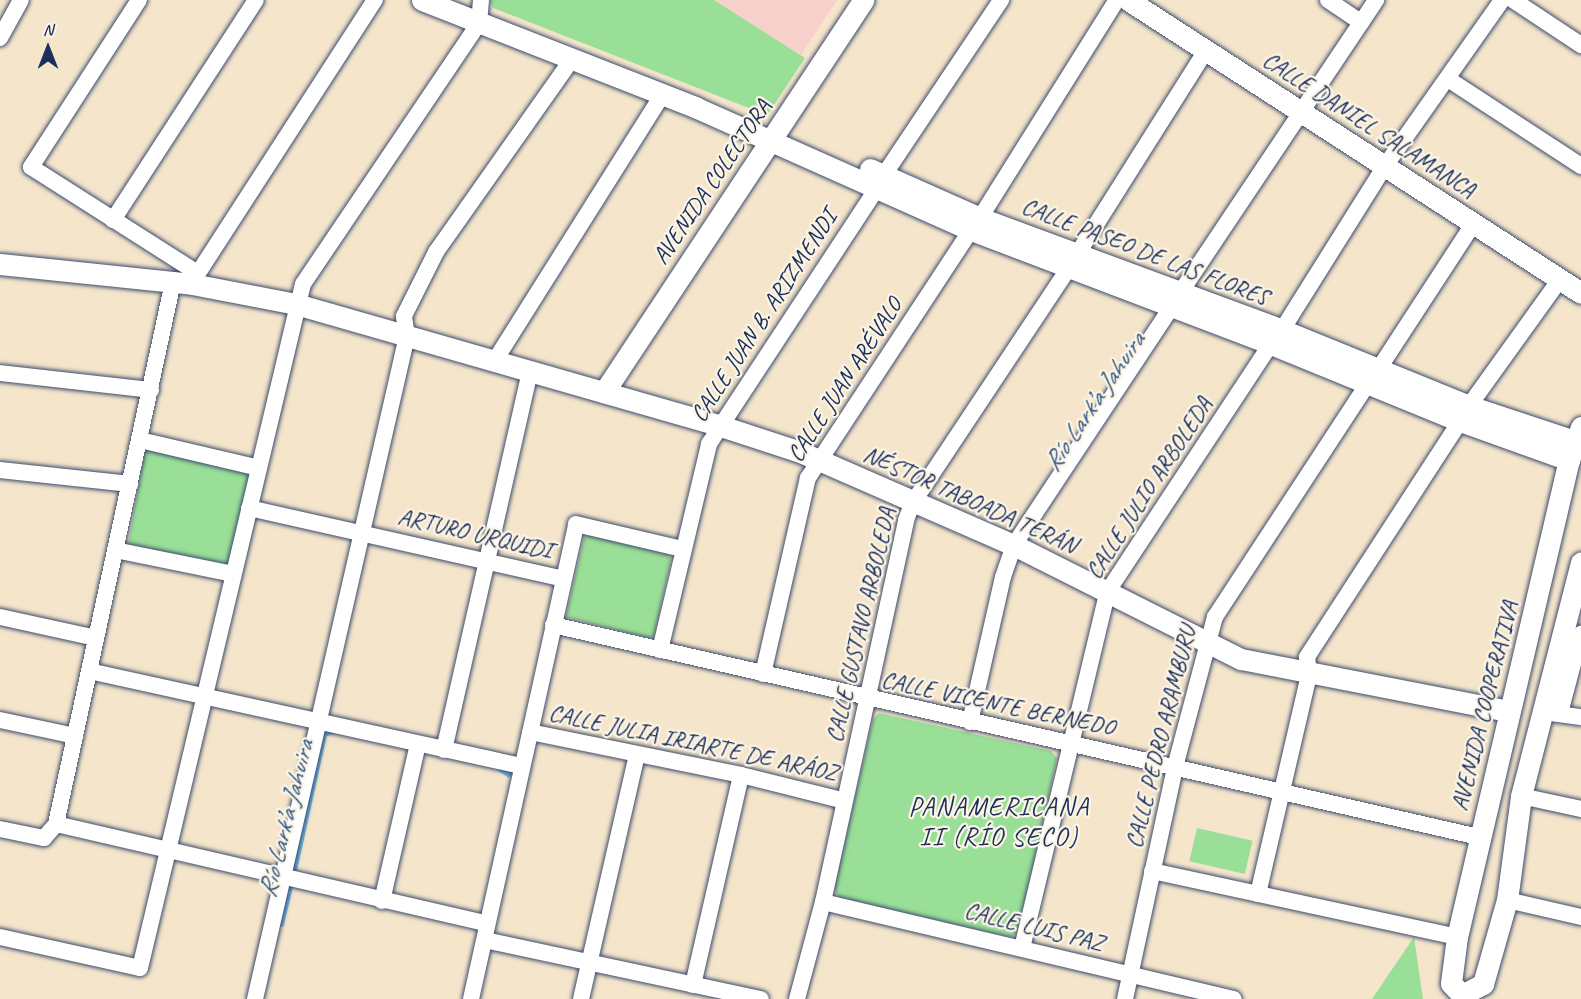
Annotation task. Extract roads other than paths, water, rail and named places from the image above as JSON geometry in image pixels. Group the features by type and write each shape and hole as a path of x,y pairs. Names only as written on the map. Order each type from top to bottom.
{"street":[{"path":"0,38 21,0"},
{"path":"140,0 31,166 113,220 187,279"},
{"path":"113,220 256,0"},
{"path":"0,829 44,838 56,824 151,390 187,279 375,0"},
{"name":"CALLE PASEO DE LAS FLORES","path":"422,0 662,95 775,134 976,224 1276,337 1464,414 1576,443"},
{"path":"0,937 140,968 296,304 303,284 479,23 481,0"},
{"name":"AVENIDA COLECTORA","path":"604,392 863,0"},
{"name":"CALLE JUAN B. ARIZMENDI","path":"660,650 709,444 718,425 1001,0"},
{"name":"CALLE JUAN ARÉVALO","path":"763,674 808,478 976,224 1117,0"},
{"name":"CALLE DANIEL SALAMANCA","path":"1128,0 1207,49 1474,224 1558,282 1581,294"},
{"path":"1328,0 1361,22"},
{"path":"970,722 1003,577 1014,545 1300,111 1376,0"},
{"name":"CALLE JULIO ARBOLEDA","path":"1022,948 1108,591 1276,337 1385,166 1502,0"},
{"path":"1513,0 1581,45"},
{"name":"CALLE GUSTAVO ARBOLEDA","path":"798,999 823,902 912,504 1074,260 1207,49"},
{"path":"258,998 282,879 406,336 404,316 436,252 572,59"},
{"path":"1448,79 1581,166"},
{"path":"494,362 662,95"},
{"name":"CALLE PEDRO ARAMBURU","path":"1125,999 1175,767 1215,617 1474,224"},
{"name":"NÉSTOR TABOADA TERÁN","path":"0,264 187,279 296,304 718,425 818,460 912,504 1014,545 1241,659 1309,675 1509,711"},
{"path":"1258,894 1309,675 1307,657 1464,414 1558,282"},
{"path":"444,750 530,372"},
{"path":"0,373 151,390"},
{"path":"140,440 259,468"},
{"name":"AVENIDA COOPERATIVA","path":"1576,443 1509,711 1457,937 1451,983 1469,998 1483,984 1507,900 1521,796 1550,713 1581,563"},
{"path":"0,470 130,484"},
{"name":"ARTURO URQUIDI","path":"249,508 563,579 576,524 683,549"},
{"path":"115,550 233,574"},
{"path":"471,999 485,940 485,923 563,579"},
{"path":"0,617 96,638"},
{"name":"CALLE VICENTE BERNEDO","path":"553,626 868,700 1282,790 1479,837"},
{"path":"1550,713 1581,634"},
{"path":"89,671 522,766"},
{"path":"1550,713 1581,686"},
{"path":"1550,713 1581,717"},
{"path":"0,720 75,736"},
{"name":"CALLE JULIA IRIARTE DE ARÁOZ","path":"530,732 741,775 845,801"},
{"path":"382,901 418,744"},
{"path":"581,999 637,755"},
{"path":"693,985 741,775"},
{"path":"1521,796 1581,809"},
{"path":"56,824 282,879 485,923"},
{"path":"1152,871 1457,937"},
{"path":"1507,900 1581,917"},
{"name":"CALLE LUIS PAZ","path":"823,902 1234,999"},
{"path":"485,940 760,999"}],"waterway":[{"name":"Río Lark’a Jahuira","path":"293,875 324,734 333,731"},
{"name":"Río Lark’a Jahuira","path":"499,768 508,774 511,768"},
{"name":"Río Lark’a Jahuira","path":"281,924 291,883"}],"district":[{"name":"PANAMERICANA II (RÍO SECO)","path":"999,822"}]}
